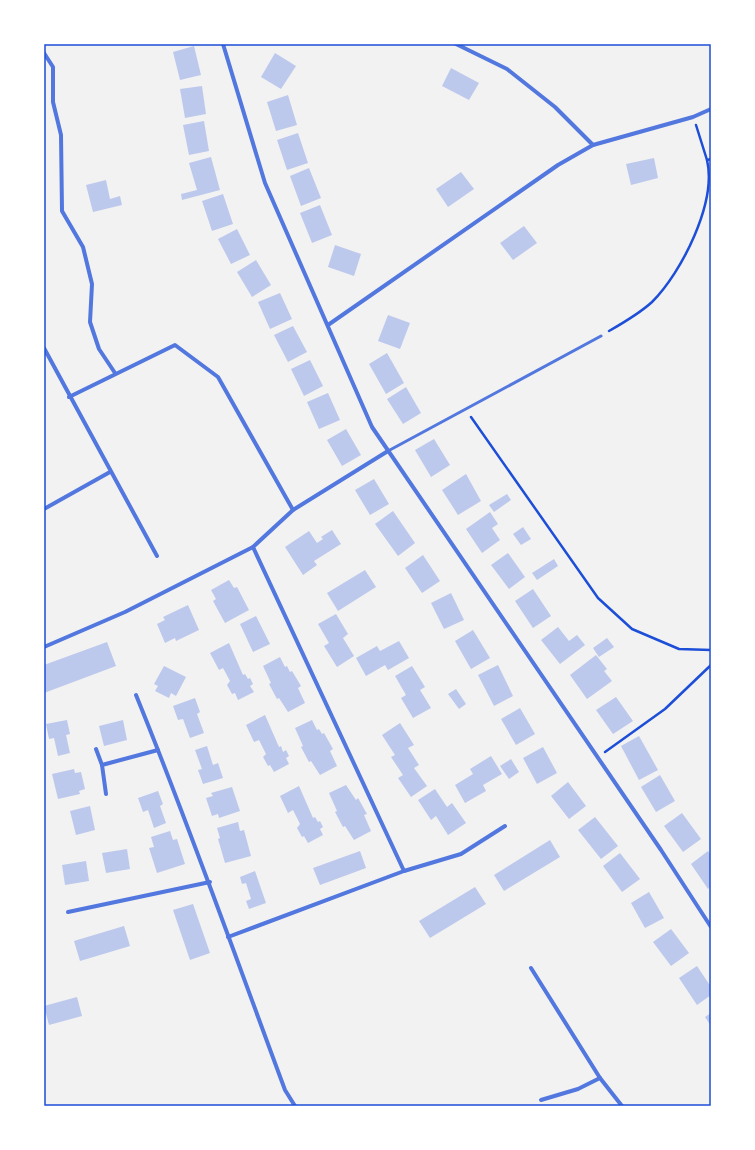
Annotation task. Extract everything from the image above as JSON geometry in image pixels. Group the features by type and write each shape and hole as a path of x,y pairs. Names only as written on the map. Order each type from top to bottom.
{"street":[{"path":"223,44 265,183 372,427 711,927"},
{"path":"456,44 507,69 555,107 593,145"},
{"path":"44,54 53,67 53,102 61,135 62,210 83,247 92,284 90,322 99,349 115,373"},
{"path":"328,325 558,165 593,145 693,117 711,109"},
{"path":"69,397 115,373 175,345 218,378 293,510"},
{"path":"44,348 69,397 157,556"},
{"path":"44,647 125,612 253,547 293,510 388,451"},
{"path":"44,509 110,472"},
{"path":"253,547 404,871"},
{"path":"136,695 210,882 228,937 284,1090 295,1106"},
{"path":"96,749 102,765 106,794"},
{"path":"102,765 158,750"},
{"path":"228,937 404,871 461,854 505,826"},
{"path":"68,912 210,882"},
{"path":"531,968 600,1078 622,1106"},
{"path":"541,1100 578,1089 600,1078"}],"lane":[{"path":"388,451 465,408 601,336"}],"path":[{"path":"601,336 651,303 674,275 690,246 709,187 710,172 693,117"},
{"path":"707,160 711,159"},
{"path":"465,408 598,598 632,629 679,649 711,650"},
{"path":"597,757 665,710 711,665"}],"building":[{"path":"194,46 201,75 180,80 173,52"},
{"path":"275,53 296,66 281,89 261,77"},
{"path":"451,68 479,83 469,100 442,86"},
{"path":"202,86 206,114 185,118 180,89"},
{"path":"288,95 297,125 276,131 267,102"},
{"path":"204,121 209,151 189,155 183,125"},
{"path":"298,133 308,163 287,170 277,140"},
{"path":"211,157 220,190 182,200 181,194 197,190 189,163"},
{"path":"654,158 658,178 631,185 626,164"},
{"path":"309,168 321,198 301,206 290,176"},
{"path":"461,172 474,189 448,207 436,189"},
{"path":"106,180 110,199 120,196 122,205 93,212 86,185"},
{"path":"223,194 233,224 212,231 202,201"},
{"path":"320,205 332,235 312,243 300,213"},
{"path":"524,226 537,243 513,260 500,243"},
{"path":"237,229 250,255 231,264 218,239"},
{"path":"335,245 361,254 354,276 328,267"},
{"path":"256,260 271,285 252,297 237,272"},
{"path":"280,293 292,319 270,329 258,302"},
{"path":"388,315 410,323 400,349 378,341"},
{"path":"293,326 307,352 288,362 274,335"},
{"path":"387,353 404,383 386,394 369,364"},
{"path":"310,360 323,386 304,396 291,369"},
{"path":"406,387 421,413 403,424 387,399"},
{"path":"328,393 340,420 319,429 307,402"},
{"path":"346,429 361,455 342,466 327,440"},
{"path":"434,439 450,465 431,477 415,450"},
{"path":"466,474 481,501 458,515 442,490"},
{"path":"374,479 389,504 370,515 355,490"},
{"path":"507,494 511,500 494,512 489,505"},
{"path":"393,511 415,543 398,556 375,524"},
{"path":"490,512 498,524 492,528 500,540 482,553 466,529"},
{"path":"523,527 531,539 521,545 513,534"},
{"path":"332,530 341,544 314,561 317,565 303,575 285,547 309,531 317,543 323,539 321,537"},
{"path":"508,553 525,577 509,589 491,565"},
{"path":"423,555 440,581 422,593 405,568"},
{"path":"554,559 558,566 537,580 532,573"},
{"path":"365,570 376,587 338,611 327,593"},
{"path":"229,580 234,588 237,587 249,610 225,623 213,601 216,599 211,590"},
{"path":"533,589 551,616 533,628 515,601"},
{"path":"451,593 464,620 444,629 431,603"},
{"path":"188,605 199,630 176,641 175,638 165,643 157,624 165,620 163,617"},
{"path":"336,614 348,634 343,638 354,656 337,667 324,646 329,643 318,624"},
{"path":"256,616 270,644 253,652 240,624"},
{"path":"558,627 569,641 577,635 585,645 560,664 541,640"},
{"path":"473,630 490,658 471,669 455,641"},
{"path":"607,638 614,647 599,657 593,648"},
{"path":"399,641 409,658 388,670 385,665 366,676 356,658 377,646 380,651"},
{"path":"107,642 116,666 44,693 44,665"},
{"path":"229,643 243,675 245,674 248,679 250,678 253,684 250,686 254,692 238,700 235,693 232,694 227,685 230,681 223,668 219,670 210,653"},
{"path":"596,655 607,669 604,671 612,681 587,699 570,675"},
{"path":"280,657 285,667 287,666 290,672 292,671 301,686 298,688 305,703 288,712 279,698 277,699 269,684 271,683 263,666"},
{"path":"498,665 513,696 494,706 478,675"},
{"path":"164,666 186,677 176,696 171,693 169,698 155,691 158,686 154,684"},
{"path":"412,666 425,687 420,690 431,708 413,718 401,698 406,695 395,676"},
{"path":"456,689 466,704 459,709 448,694"},
{"path":"616,697 633,721 613,734 596,710"},
{"path":"195,698 200,712 197,714 204,733 190,738 183,719 178,720 173,706"},
{"path":"520,708 535,734 516,745 501,719"},
{"path":"265,715 279,747 281,746 283,752 286,750 289,756 286,758 289,764 274,772 270,765 268,766 263,757 266,754 259,740 254,742 246,725"},
{"path":"67,720 70,734 66,735 70,753 58,756 54,738 49,739 46,724"},
{"path":"123,720 127,740 104,746 99,726"},
{"path":"312,720 317,730 319,729 322,734 324,733 333,749 330,751 337,766 320,775 311,761 309,762 301,747 303,746 295,728"},
{"path":"400,723 414,745 408,748 419,765 414,768 427,786 411,797 398,778 403,775 391,757 395,755 382,735"},
{"path":"639,736 658,770 639,780 621,746"},
{"path":"207,746 213,765 218,763 223,778 203,784 198,770 202,769 195,750"},
{"path":"543,747 557,773 537,784 523,758"},
{"path":"491,756 502,774 483,785 486,791 465,803 455,785 473,774 470,769"},
{"path":"511,759 519,772 509,779 500,766"},
{"path":"74,769 75,773 81,772 85,789 79,791 80,794 58,799 52,774"},
{"path":"660,775 675,801 656,812 641,787"},
{"path":"568,782 586,806 569,819 551,796"},
{"path":"346,785 356,800 358,798 367,814 364,815 371,831 354,840 345,826 343,827 335,812 337,811 329,793"},
{"path":"299,786 313,818 315,817 318,822 320,821 323,827 320,829 323,835 308,843 304,836 302,837 297,828 300,824 293,810 288,813 280,796"},
{"path":"232,787 240,811 219,818 218,814 212,816 206,798 213,796 211,793"},
{"path":"435,789 447,807 452,803 466,823 448,835 436,816 431,820 418,800"},
{"path":"158,791 163,804 160,806 166,823 154,828 148,810 143,812 138,798"},
{"path":"90,806 95,830 76,835 70,811"},
{"path":"682,813 701,839 683,852 664,826"},
{"path":"595,817 618,846 601,859 578,830"},
{"path":"238,822 240,831 244,830 251,856 225,863 218,839 220,838 217,828"},
{"path":"170,831 173,840 177,839 185,864 157,873 149,848 154,847 151,837"},
{"path":"550,840 560,857 504,891 494,875"},
{"path":"127,849 130,869 106,873 102,853"},
{"path":"360,851 366,868 320,885 313,868"},
{"path":"708,851 711,855 711,886 708,889 691,864"},
{"path":"620,853 640,879 622,892 603,866"},
{"path":"86,861 89,881 65,885 62,865"},
{"path":"255,871 266,903 249,909 246,901 251,899 246,883 242,884 240,877"},
{"path":"475,887 486,904 430,938 419,921"},
{"path":"649,892 664,918 645,928 631,903"},
{"path":"193,904 210,953 190,960 173,910"},
{"path":"124,926 130,946 80,961 74,941"},
{"path":"671,929 689,953 671,966 653,942"},
{"path":"697,966 711,987 711,995 697,1005 679,978"},
{"path":"77,997 82,1016 49,1025 44,1006"},
{"path":"711,1013 711,1026 705,1017"}]}
